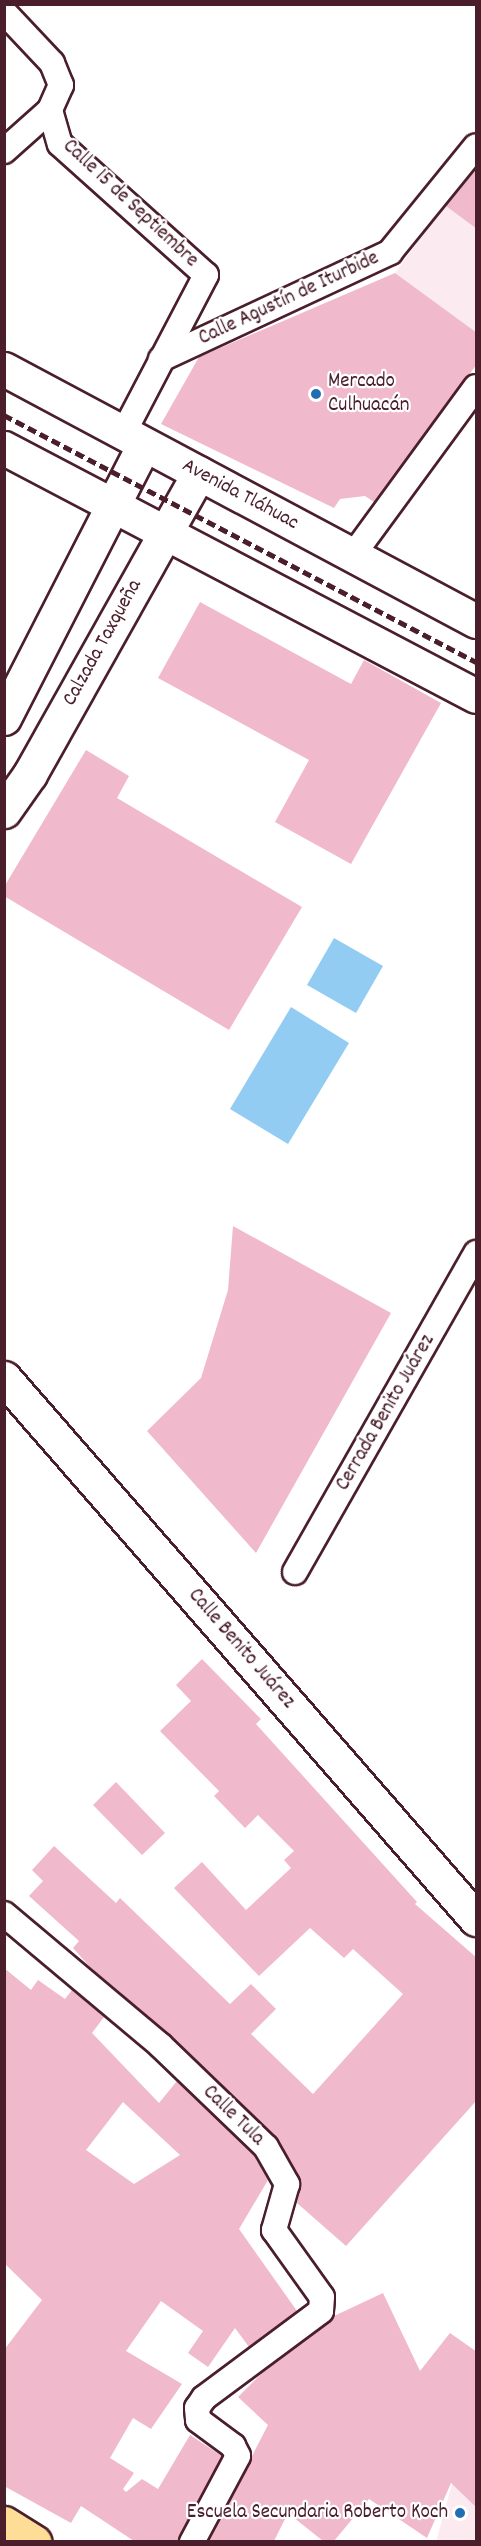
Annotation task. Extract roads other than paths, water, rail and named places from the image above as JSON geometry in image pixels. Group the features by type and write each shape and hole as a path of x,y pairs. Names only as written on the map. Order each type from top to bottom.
{"main road":[{"name":"Avenida Tláhuac","path":"4,369 477,621"},
{"path":"4,718 13,689 112,504 133,439"},
{"path":"4,448 477,696"},
{"name":"Calzada Taxqueña","path":"4,811 30,774 199,473"},
{"name":"Calle Benito Juárez","path":"4,1378 477,1919"},
{"path":"4,2523 35,2541"}],"street":[{"path":"4,12 52,63 61,85 50,110 4,151"},
{"name":"Calle 15 de Septiembre","path":"50,110 60,144 206,275 160,359 133,439"},
{"name":"Calle Agustín de Iturbide","path":"160,359 390,252 477,146"},
{"path":"353,555 477,387"},
{"name":"Cerrada Benito Juárez","path":"295,1572 477,1253"},
{"name":"Calle Tula","path":"4,1914 160,2045 266,2147 287,2184 274,2230 322,2297 321,2311 204,2398 197,2408 198,2420 233,2446 238,2456 192,2541"}],"water":[{"path":"334,938 383,966 356,1013 307,985"},
{"path":"291,1007 349,1043 288,1144 230,1109"}],"railway":[{"path":"4,415 476,662"}],"place":[{"name":"Mercado Culhuacán","path":"316,394"},
{"name":"Escuela Secundaria Roberto Koch","path":"460,2513"}]}
